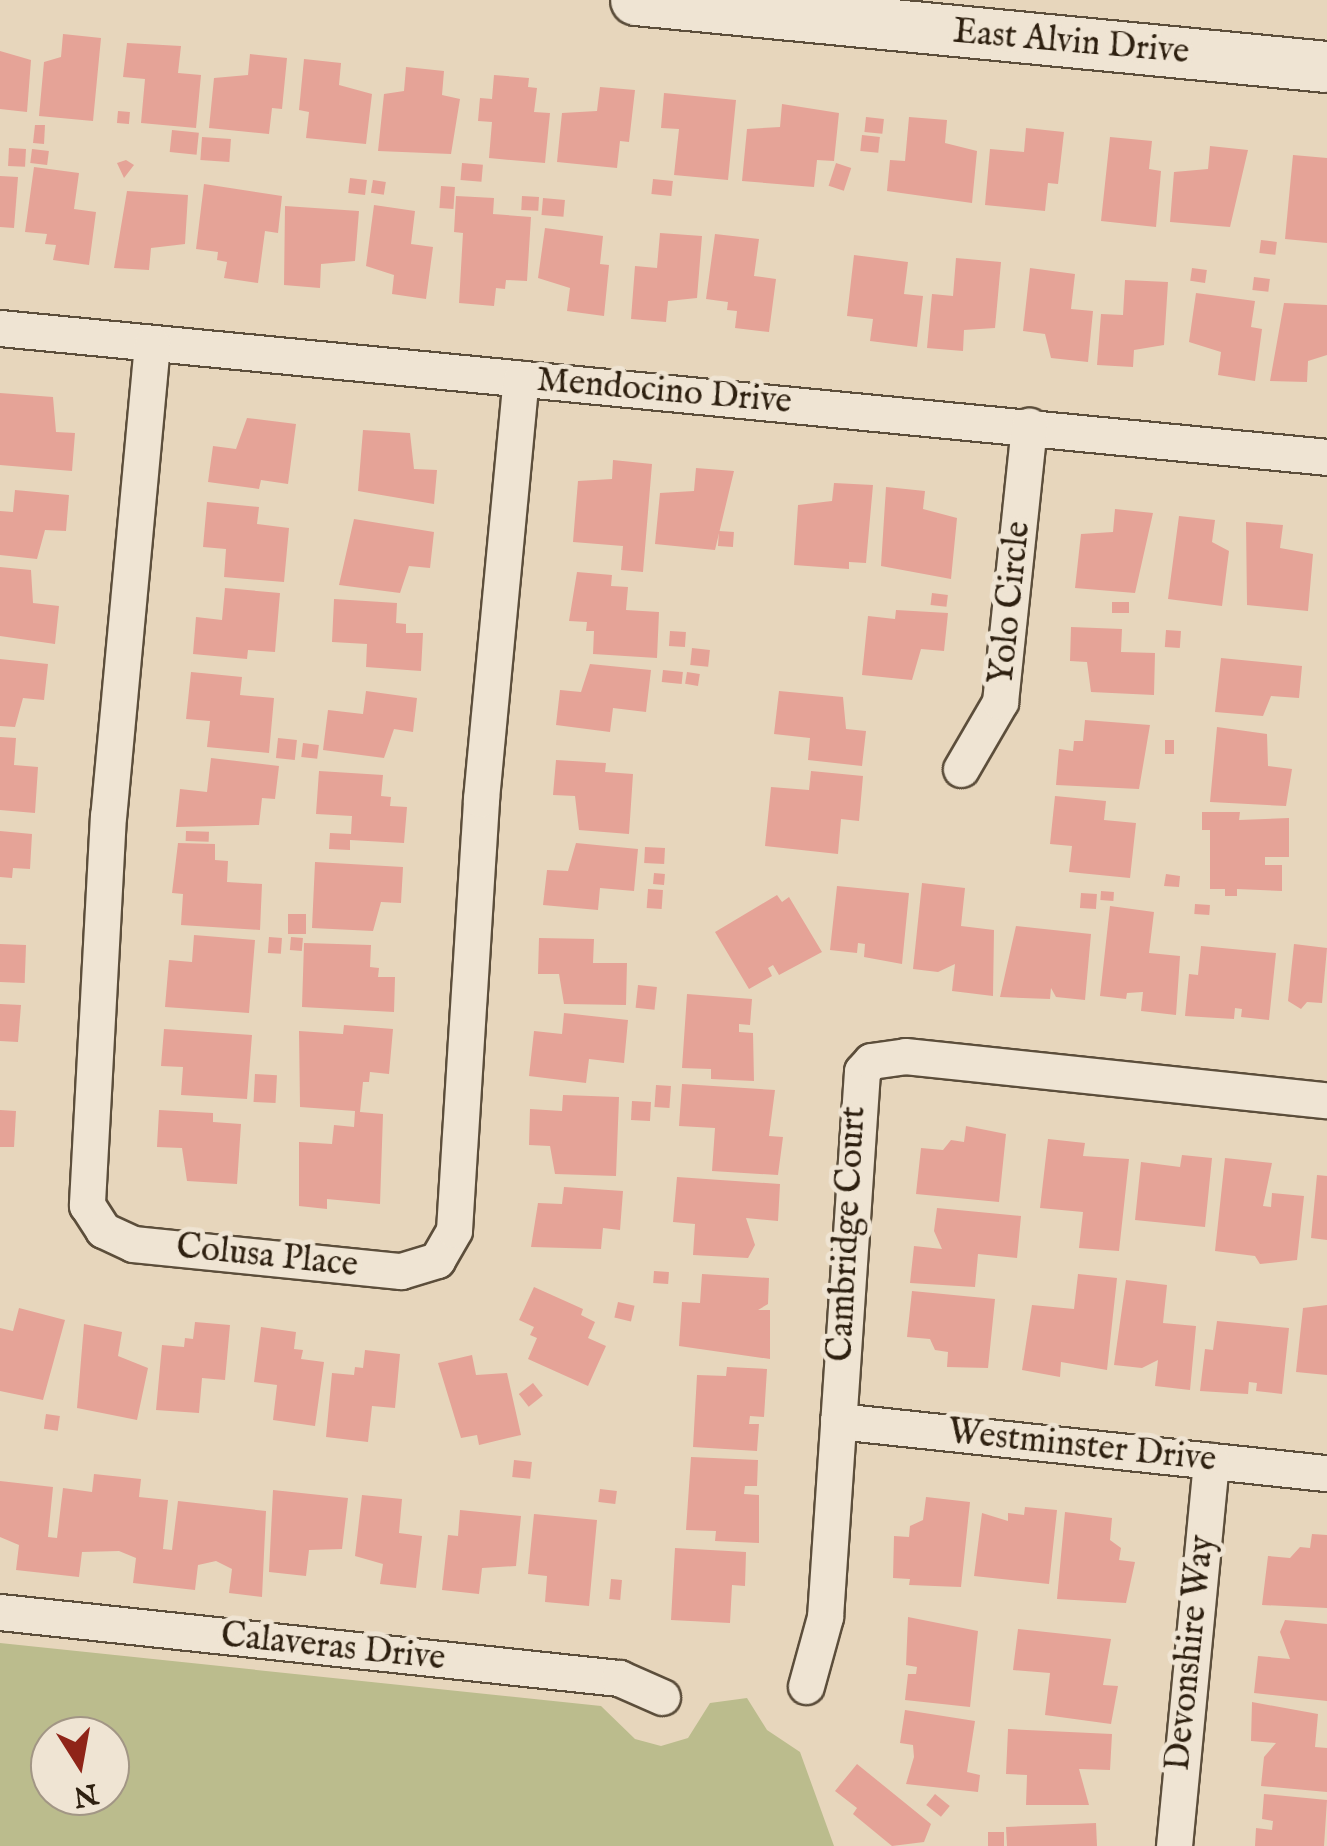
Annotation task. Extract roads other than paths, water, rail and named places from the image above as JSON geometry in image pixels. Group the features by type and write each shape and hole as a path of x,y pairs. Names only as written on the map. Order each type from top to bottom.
{"main road":[{"name":"East Alvin Drive","path":"636,0 931,14 1327,67"}],"street":[{"name":"Mendocino Drive","path":"0,328 1327,457"},
{"name":"Colusa Place","path":"152,344 102,883 88,1205 103,1230 133,1244 382,1269 426,1266 445,1252 454,1230 480,798 520,379"},
{"name":"Yolo Circle","path":"962,769 1000,702 1029,426"},
{"name":"Cambridge Court","path":"806,1686 825,1617 857,1084 871,1061 905,1056 1327,1100"},
{"name":"Westminster Drive","path":"838,1421 1327,1474"},
{"name":"Devonshire Way","path":"1174,1846 1210,1460"},
{"name":"Calaveras Drive","path":"0,1612 619,1678 662,1697"}]}
